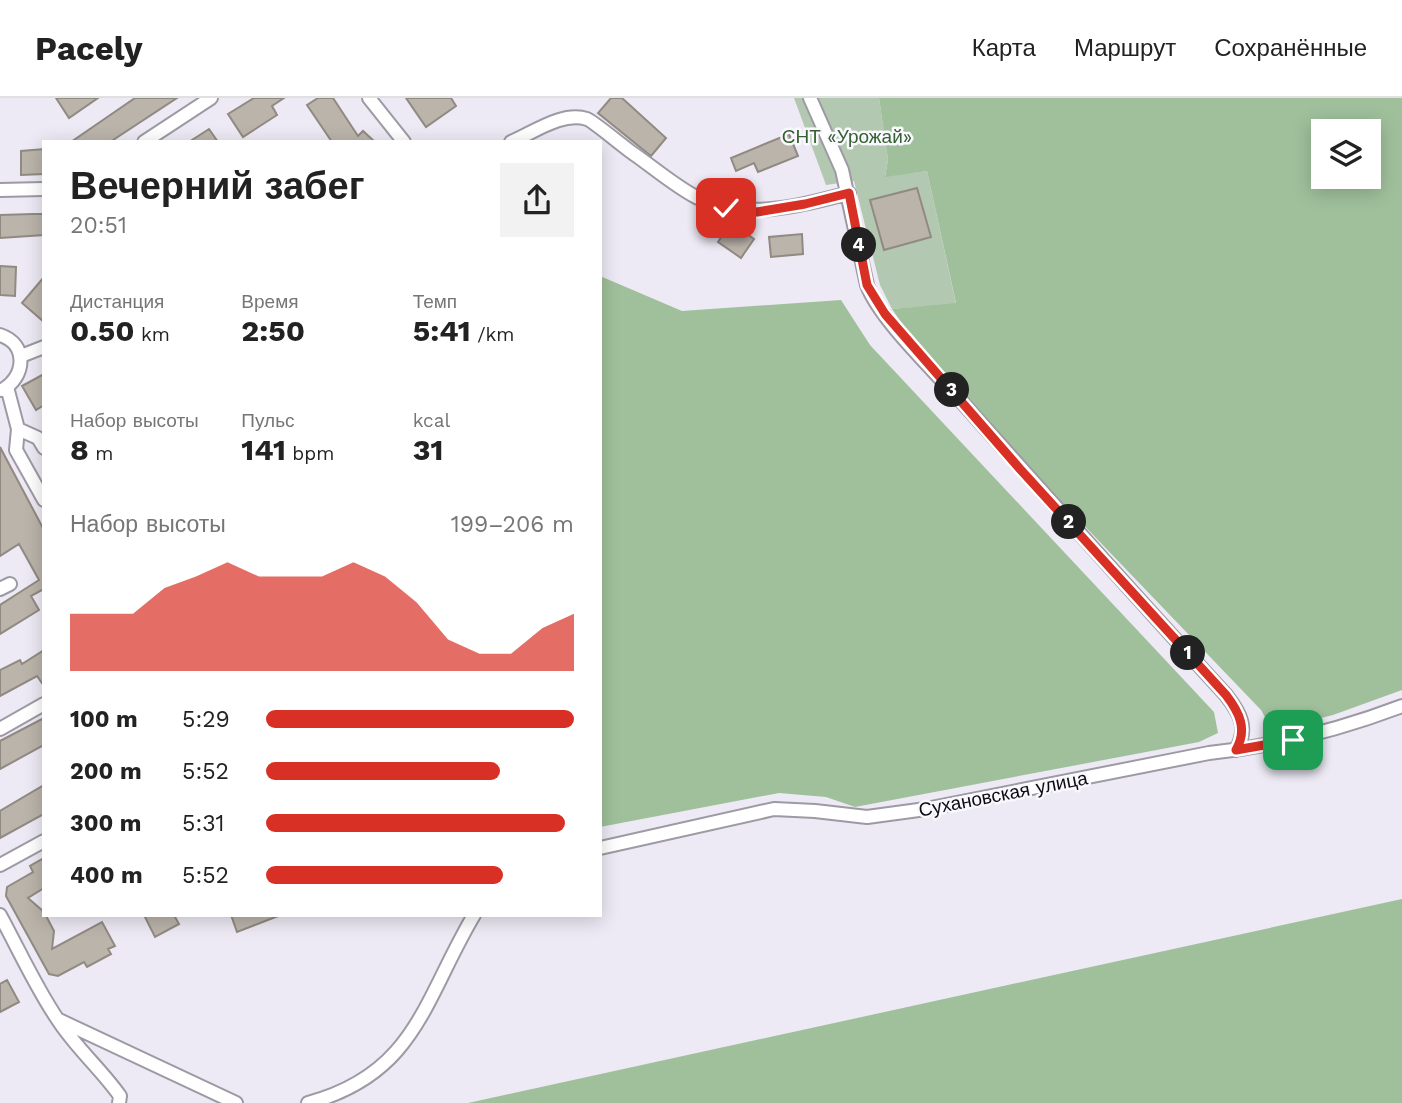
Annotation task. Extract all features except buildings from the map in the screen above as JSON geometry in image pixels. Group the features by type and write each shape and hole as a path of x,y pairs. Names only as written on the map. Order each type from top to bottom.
{"street":[{"path":"148,140 211,98"},
{"path":"369,98 402,140"},
{"path":"810,98 842,170 867,285 885,314 1020,469 1226,695 1240,713 1242,725 1240,743 1236,750"},
{"path":"516,140 565,118 587,119 695,197 726,208 757,212 849,193"},
{"path":"0,190 42,189"},
{"path":"0,335 15,345 21,356 18,376 3,389 18,429 16,450 42,496"},
{"path":"21,356 42,348"},
{"path":"18,429 38,438 42,445"},
{"path":"0,729 42,705"},
{"name":"Сухановская улица","path":"602,848 774,809 867,817 926,809 1209,752 1265,746 1343,727 1402,706"},
{"path":"0,865 42,842"},
{"path":"0,915 57,1020 75,1045 103,1072 122,1101"},
{"path":"308,1103 349,1089 372,1075 403,1045 429,1005 473,917"},
{"path":"57,1020 236,1103"},
{"path":"201,1088 211,1103"}],"green space":[{"name":"СНТ «Урожай»","path":"794,98 879,98 888,160 885,176 927,171 956,304 892,309 880,285 854,181 826,185"},
{"path":"879,98 1402,98 1402,690 1333,715 1272,730 1261,710 932,367 892,309 956,303 927,171 885,177 888,160"},
{"path":"602,277 682,311 841,300 870,345 1214,712 1218,733 1199,742 855,807 826,797 779,793 602,827"},
{"path":"1402,899 1402,1103 468,1103"}],"route":[{"path":"726,208 757,212 849,193 867,285 885,314 1020,469 1226,695 1240,713 1242,725 1240,743 1236,750 1293,740"}]}
